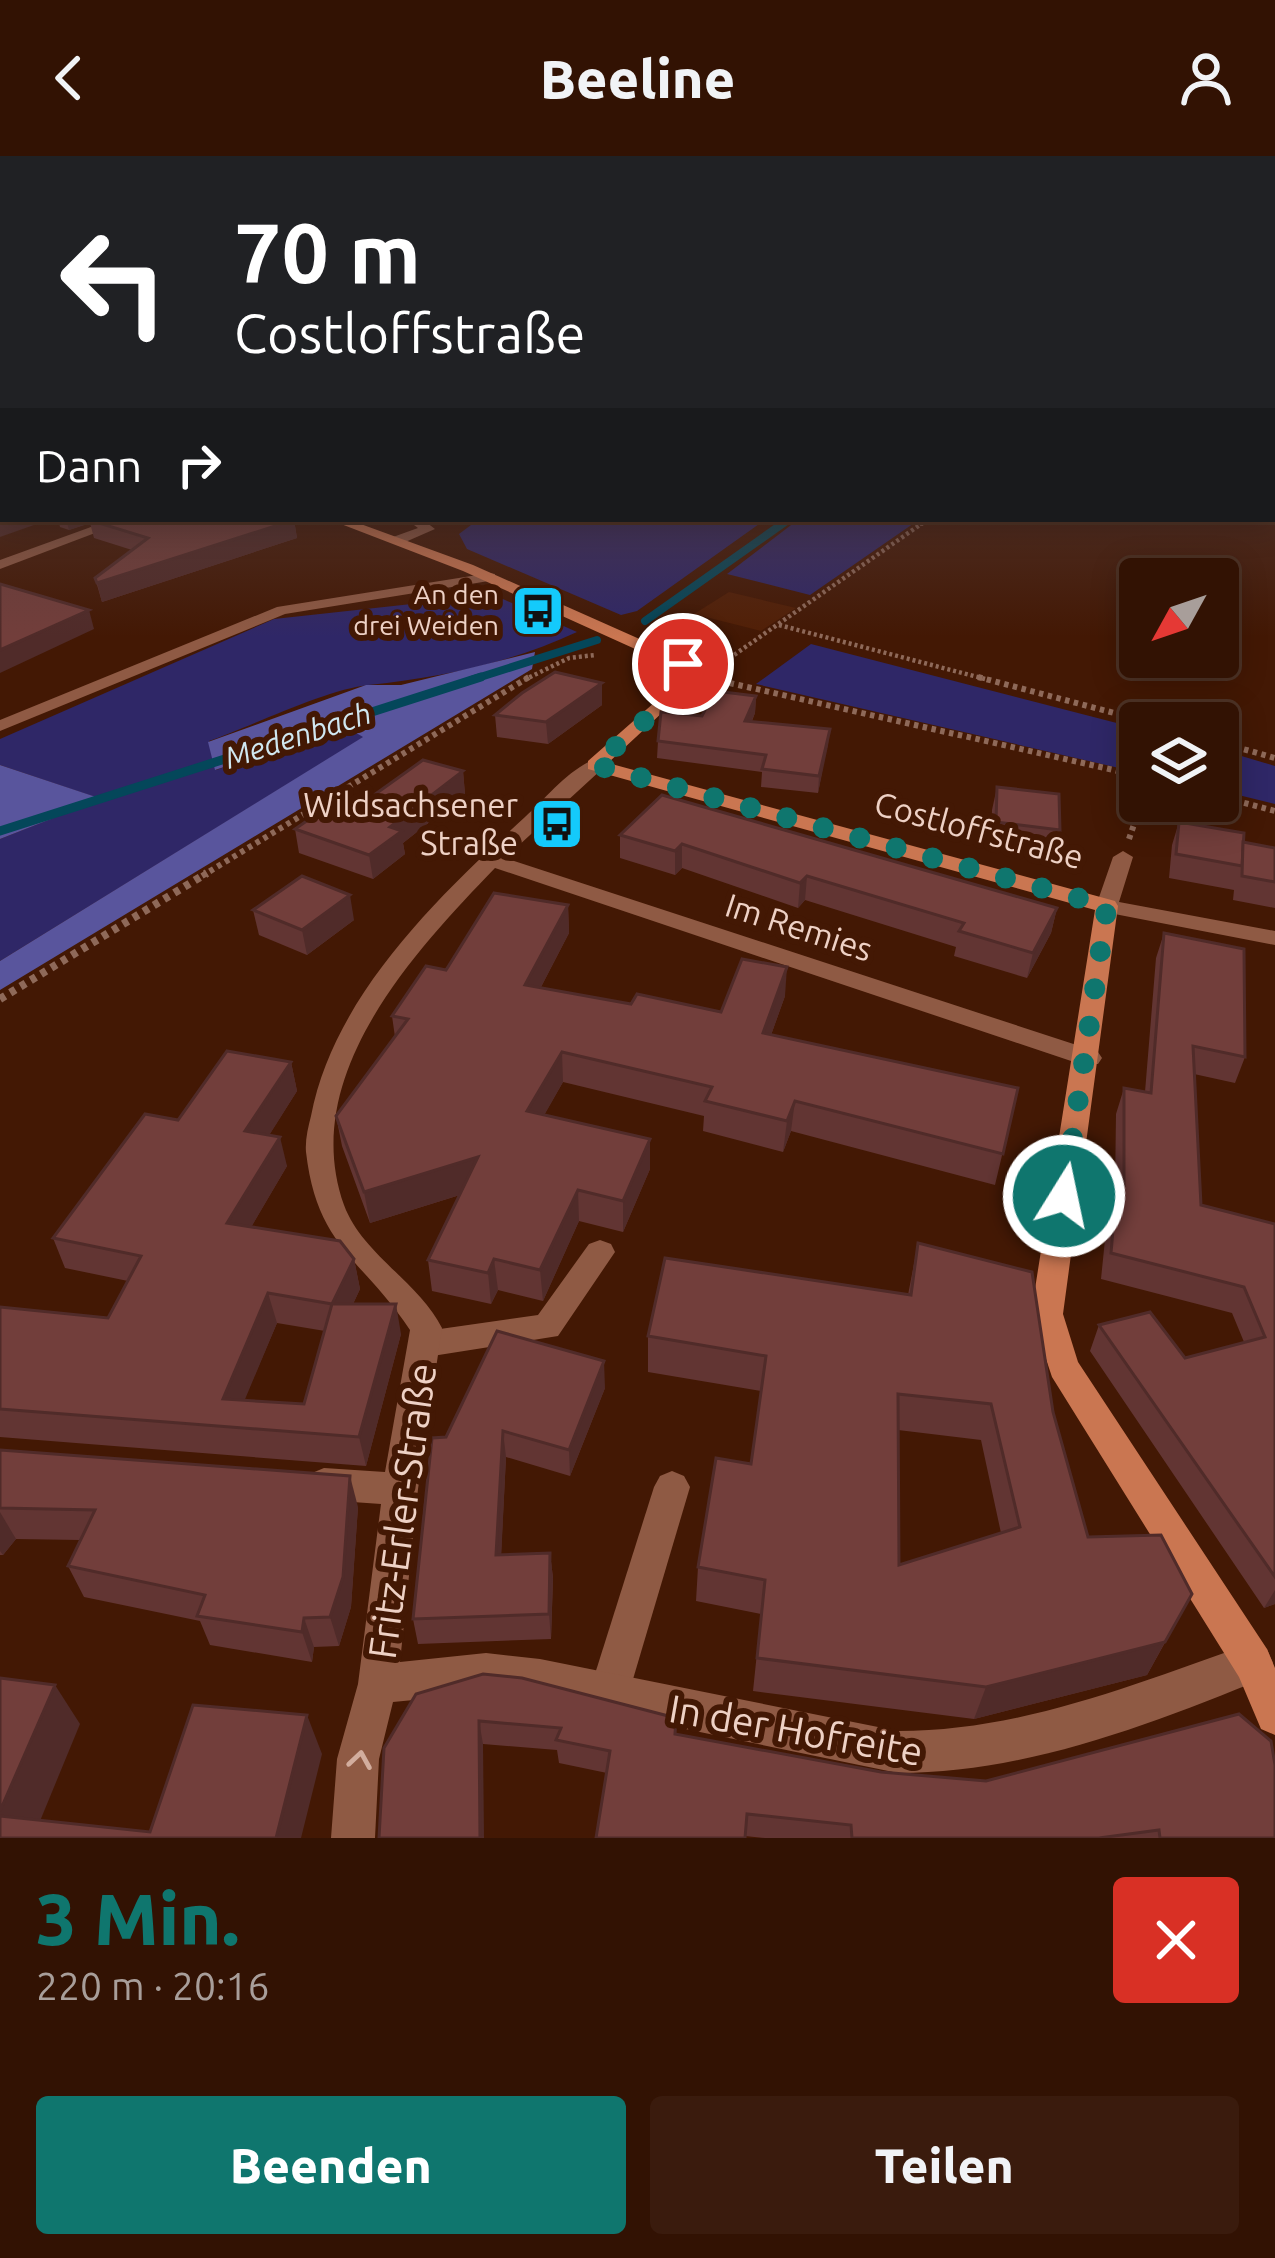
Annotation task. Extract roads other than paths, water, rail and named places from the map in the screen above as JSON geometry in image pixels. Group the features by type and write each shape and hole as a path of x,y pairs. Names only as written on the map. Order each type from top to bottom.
{"main road":[{"path":"344,522 656,648 688,671 678,691 595,765"},
{"name":"Costloffstraße","path":"595,765 1107,906 1089,1058 1048,1288 1053,1342 1071,1379 1264,1660 1275,1715"}],"street":[{"path":"0,565 116,522"},
{"path":"398,540 428,529 418,522"},
{"path":"0,726 282,610 490,578"},
{"path":"488,859 595,765"},
{"path":"1124,857 1107,906 1275,938"},
{"name":"Im Remies","path":"488,859 1089,1058"},
{"name":"Fritz-Erler-Straße","path":"353,1838 358,1759 378,1684 400,1489 426,1344 418,1315 345,1233 329,1204 317,1146 331,1074 388,980 488,859"},
{"path":"426,1344 547,1327 600,1252"},
{"path":"282,1480 400,1489"},
{"path":"608,1696 672,1487"},
{"name":"In der Hofreite","path":"378,1684 486,1673 898,1752 943,1755 994,1748 1264,1660"}],"waterway":[{"name":"Medenbach","path":"645,621 785,522"},
{"name":"Medenbach","path":"781,525 786,522"},
{"name":"Medenbach","path":"471,680 597,640"},
{"name":"Medenbach","path":"0,831 481,677"}],"place":[{"name":"An den drei Weiden","path":"538,611"},
{"name":"Wildsachsener Straße","path":"557,824"}]}
